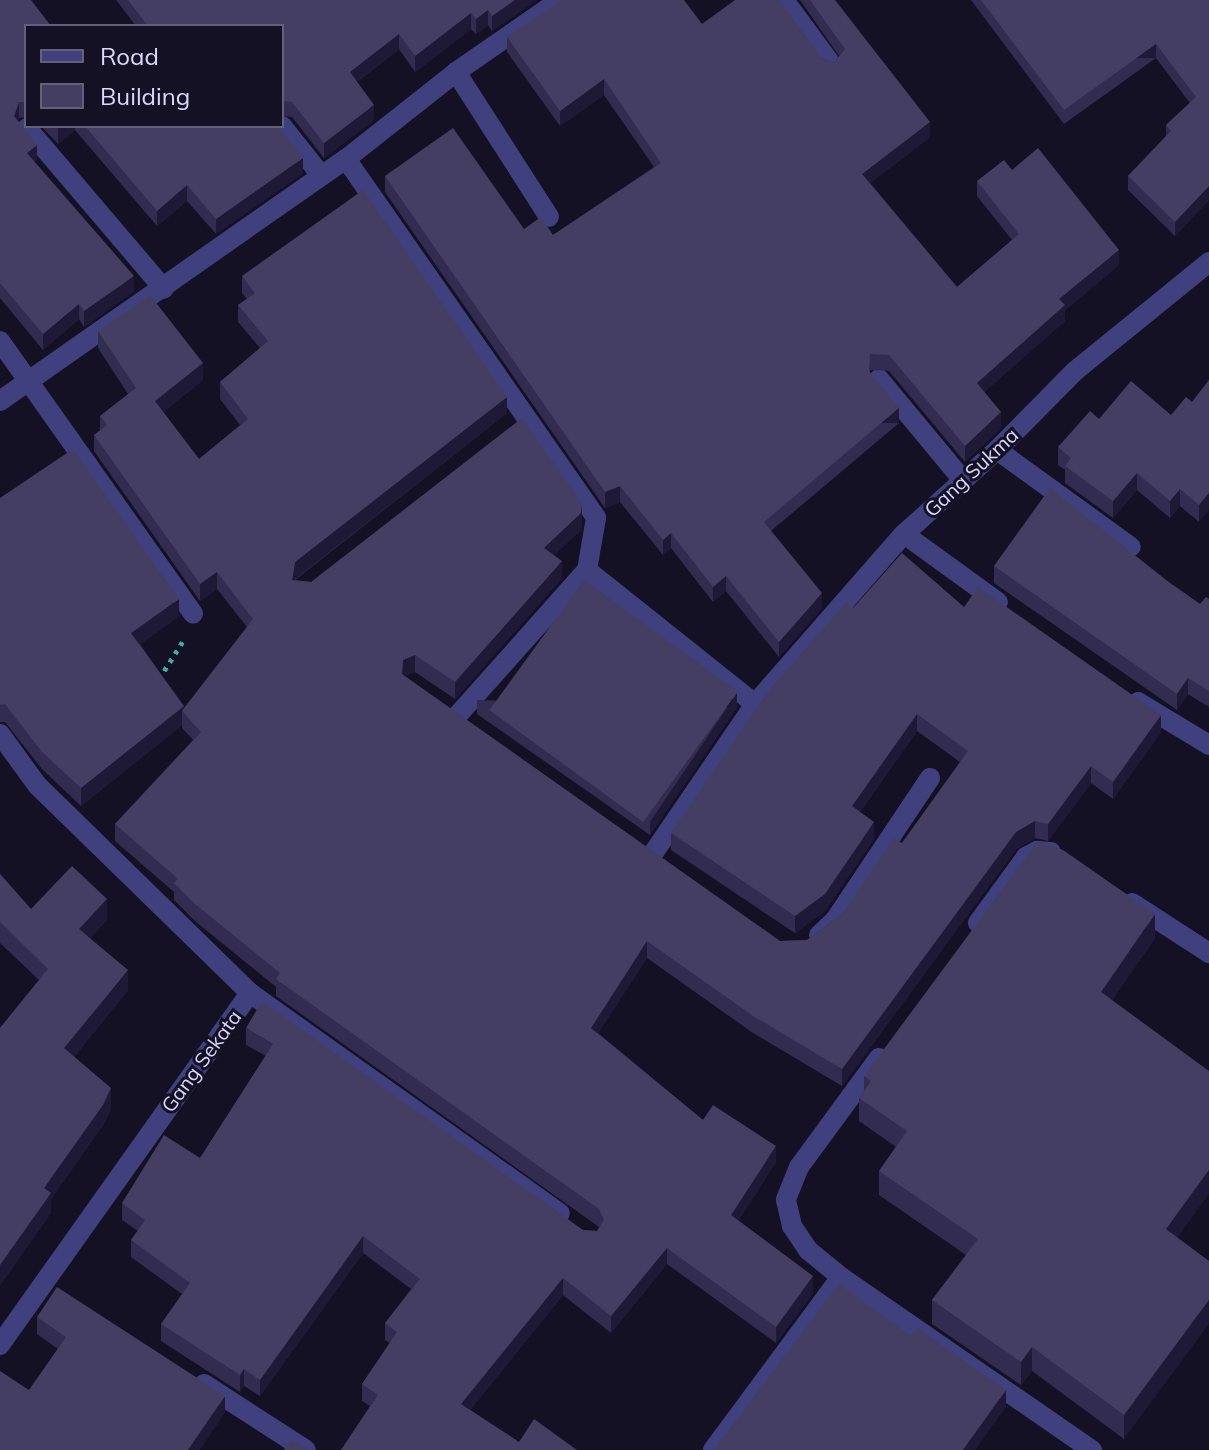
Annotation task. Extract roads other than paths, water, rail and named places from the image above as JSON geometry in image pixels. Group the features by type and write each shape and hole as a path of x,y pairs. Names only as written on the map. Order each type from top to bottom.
{"street":[{"path":"0,401 164,289 320,174 346,159 456,72 560,0"},
{"path":"784,0 832,65"},
{"path":"456,72 549,217"},
{"path":"27,128 164,289"},
{"path":"284,128 320,174"},
{"path":"346,159 519,421 596,518 587,570 464,721 435,700"},
{"name":"Gang Sukma","path":"652,855 755,704 904,534 997,450 1075,371 1209,262"},
{"path":"0,341 30,379 193,614"},
{"path":"879,379 963,480"},
{"path":"997,450 1131,547"},
{"path":"904,534 1021,618"},
{"path":"587,570 755,704"},
{"path":"1124,693 1209,745"},
{"name":"Gang Sekata","path":"0,734 37,785 250,993 43,1280 0,1345"},
{"path":"800,946 835,920 930,778"},
{"path":"970,934 1026,857 1049,852 1070,862"},
{"path":"1108,887 1209,953"},
{"path":"250,993 579,1227"},
{"path":"894,1038 799,1167 786,1200 792,1226 808,1250 841,1277 1092,1450"},
{"path":"713,1450 841,1277"},
{"path":"43,1280 69,1297"},
{"path":"188,1374 306,1450"}]}
